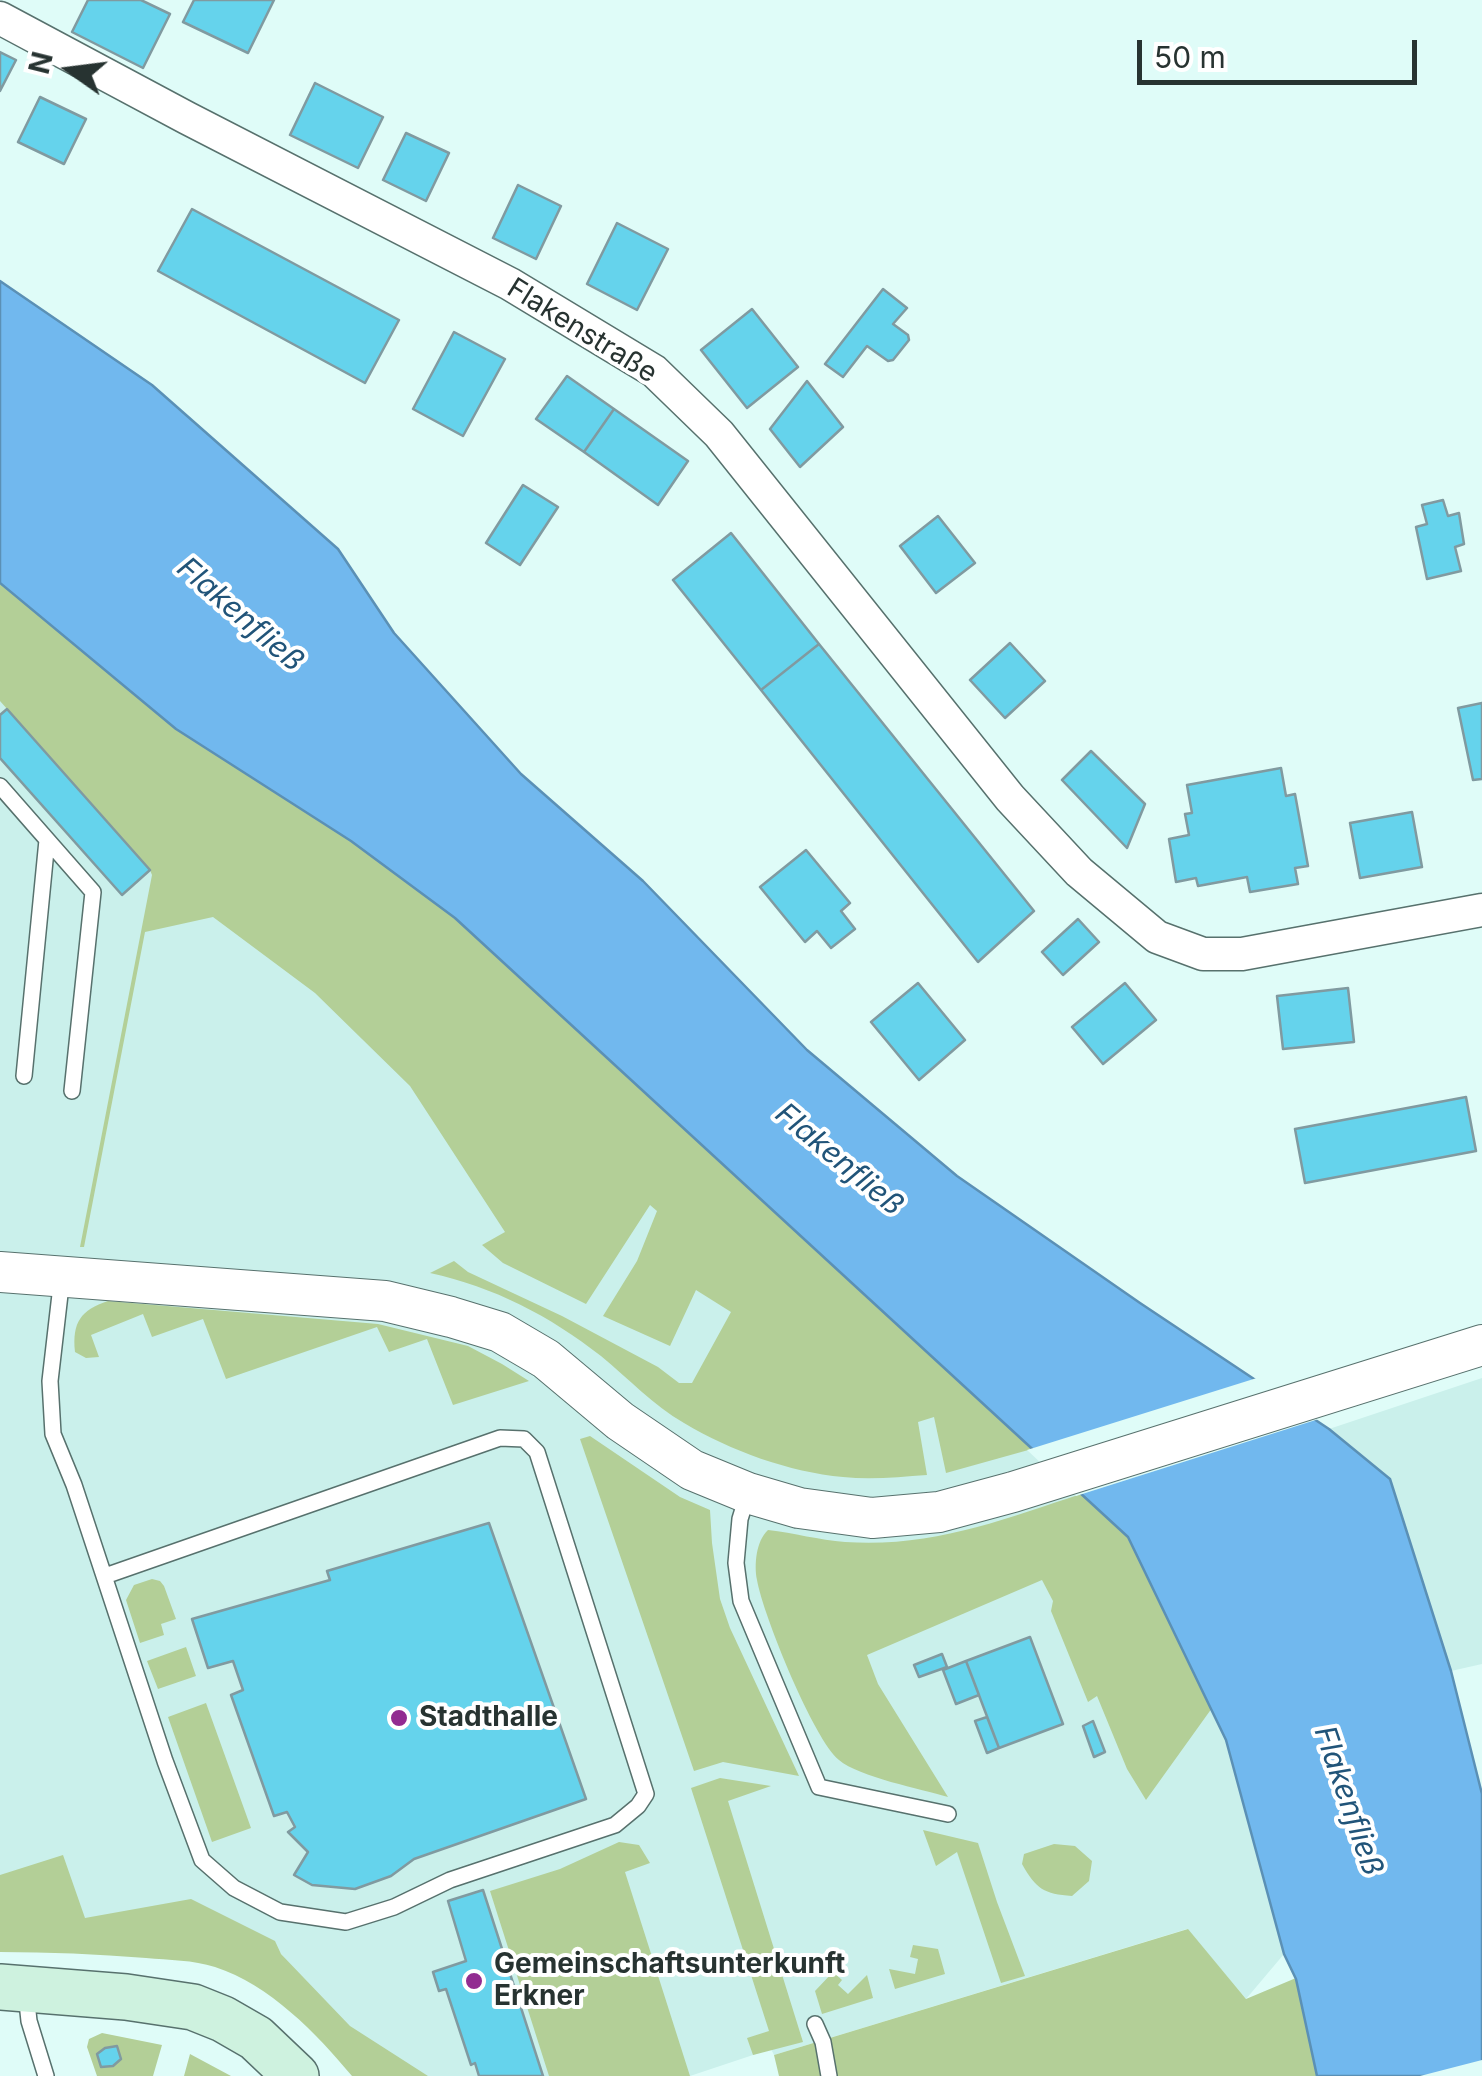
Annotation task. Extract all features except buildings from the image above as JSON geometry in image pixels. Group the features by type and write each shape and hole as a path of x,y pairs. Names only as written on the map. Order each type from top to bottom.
{"main road":[{"path":"13,1988 193,2007 256,2038 296,2076"}],"street":[{"name":"Flakenstraße","path":"0,18 510,284 654,371 719,434 1010,798 1080,872 1158,937 1203,954 1242,954 1482,910"},
{"path":"0,1272 385,1302 451,1317 500,1332 546,1359 620,1421 692,1470 748,1494 799,1508 872,1518 939,1512 1013,1492 1482,1344"}],"lane":[{"path":"0,786 93,892 72,1090"},
{"path":"24,1076 47,840"},
{"path":"62,1275 50,1381 53,1434 202,1860 234,1888 280,1912 346,1922 394,1906 450,1880 615,1825 646,1794 537,1452 524,1439 500,1438 104,1576"},
{"path":"748,1494 740,1519 736,1563 742,1601 819,1787 948,1814"},
{"path":"13,1988 30,2021 46,2076"},
{"path":"816,2024 829,2076"}],"shaded area":[{"path":"0,583 176,729 351,841 455,918 1128,1537 1226,1741 1284,1954 1246,1999 1187,1929 774,2055 771,2049 690,2076 379,2076 281,1954 0,1926"},
{"path":"1482,1378 1482,1664 1451,1671 1390,1480 1329,1429"}],"green space":[{"path":"0,583 176,729 351,841 455,918 1032,1449 946,1473 934,1417 918,1422 927,1475 854,1478 781,1465 721,1443 684,1423 601,1356 541,1316 477,1286 430,1273 454,1261 468,1272 658,1367 679,1383 692,1383 731,1312 696,1290 670,1346 603,1316 637,1261 657,1211 650,1205 586,1304 503,1263 482,1245 505,1232 410,1086 315,993 213,917 145,932 84,1247 80,1247 152,875 0,701"},
{"path":"108,1301 378,1324 468,1346 529,1381 453,1405 427,1339 389,1352 377,1327 226,1379 203,1319 152,1337 143,1314 91,1335 99,1357 86,1358 75,1352 77,1325 85,1313"},
{"path":"590,1436 680,1497 710,1510 720,1599 799,1776 723,1762 694,1771 580,1439"},
{"path":"1081,1494 1128,1537 1212,1708 1146,1800 1127,1769 1097,1696 1088,1702 1042,1580 867,1655 878,1684 948,1797 875,1777 839,1760 804,1703 761,1597 756,1560 768,1530 845,1542 907,1541 966,1530"},
{"path":"152,1579 164,1586 176,1619 161,1624 164,1635 140,1643 126,1600 134,1585"},
{"path":"186,1647 196,1676 158,1689 147,1661"},
{"path":"206,1703 251,1828 212,1842 168,1717"},
{"path":"720,1778 771,1786 728,1801 803,2042 753,2055 747,2038 769,2031 691,1788"},
{"path":"923,1830 978,1843 1025,1976 1001,1983 957,1852 936,1866"},
{"path":"619,1842 639,1845 650,1863 625,1872 690,2076 549,2076 490,1891 560,1869"},
{"path":"1054,1844 1075,1846 1092,1861 1089,1881 1072,1896 1042,1889 1022,1864 1024,1854"},
{"path":"63,1855 85,1918 191,1899 275,1941 281,1954 350,2026 428,2076 352,2076 307,2027 273,1998 215,1967 128,1957 0,1952 0,1875"},
{"path":"1188,1929 1246,1999 1296,1978 1317,2076 779,2076 774,2055"},
{"path":"913,1945 938,1949 945,1974 895,1989 889,1969 915,1974 918,1959 910,1957"},
{"path":"833,1972 842,1980 838,1985 848,1994 867,1975 873,1998 822,2014 815,1991"},
{"path":"102,2033 162,2045 153,2076 97,2076 87,2047 89,2039"},
{"path":"190,2054 231,2076 184,2076"}],"water":[{"name":"Flakenfließ","path":"0,281 152,385 338,549 394,633 521,774 643,881 807,1050 957,1176 1329,1429 1390,1479 1451,1671 1482,1794 1482,2076 1317,2076 1296,1979 1284,1954 1226,1740 1128,1537 455,918 351,841 176,729 0,583"}],"pier":[{"path":"1260,1377 1322,1418 1076,1496 1027,1450"},
{"path":"1482,2060 1482,2076 1420,2076"}],"place":[{"name":"Stadthalle","path":"399,1718"},
{"name":"Gemeinschaftsunterkunft Erkner","path":"474,1981"}]}
